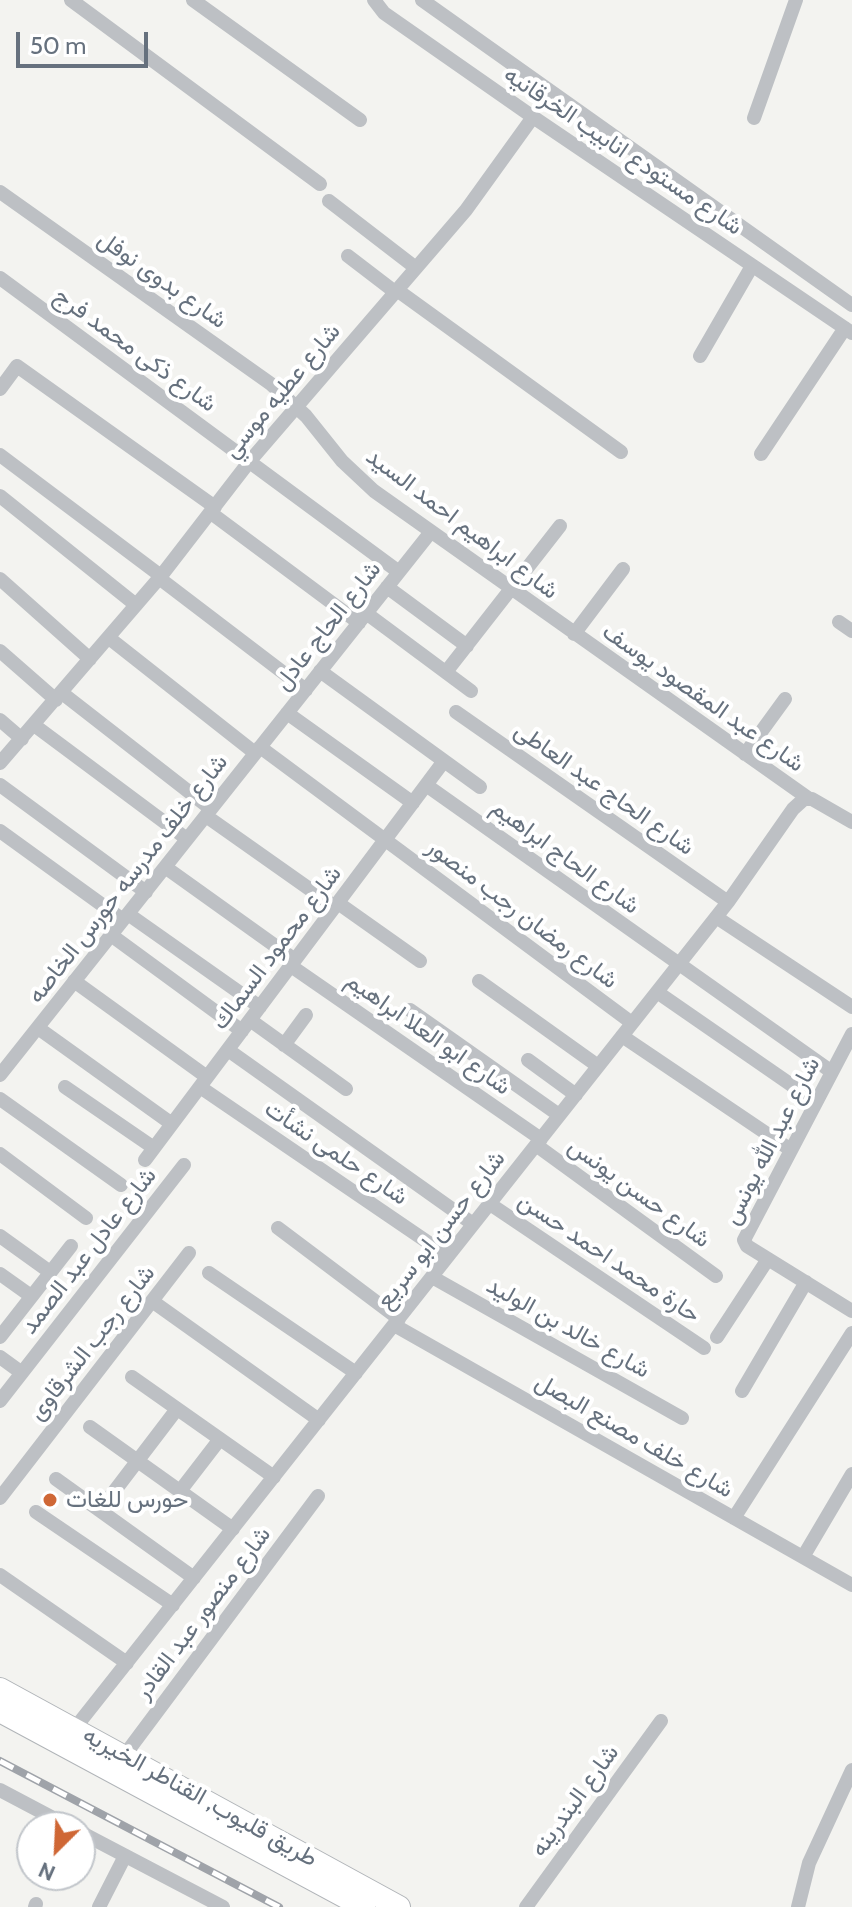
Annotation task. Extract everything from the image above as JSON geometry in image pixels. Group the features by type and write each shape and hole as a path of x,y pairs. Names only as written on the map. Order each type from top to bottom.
{"main road":[{"name":"طريق قليوب, القناطر الخيريه","path":"0,1689 399,1907"},
{"name":"طريق قليوب, القناطر الخيريه","path":"0,1711 364,1907"}],"street":[{"path":"71,0 320,184"},
{"path":"193,0 360,120"},
{"name":"شارع مستودع انابيب الخرقانيه","path":"374,0 384,13 848,331"},
{"name":"شارع مستودع انابيب الخرقانيه","path":"422,0 852,305"},
{"path":"754,118 796,0"},
{"name":"شارع عطيه موسي","path":"0,762 109,638 249,462 466,210 533,117"},
{"name":"شارع بدوى نوفل","path":"0,192 271,384 297,407"},
{"path":"329,201 416,268"},
{"path":"348,256 621,452"},
{"path":"700,356 752,266"},
{"name":"شارع ذكى محمد فرج","path":"0,278 399,572"},
{"path":"761,454 848,331"},
{"path":"0,389 17,366 362,618 471,691"},
{"name":"شارع ابراهيم احمد السيد","path":"297,407 358,477 430,533 574,634"},
{"path":"0,455 306,690"},
{"path":"0,496 136,605"},
{"path":"446,672 560,526"},
{"name":"شارع الحاج عادل","path":"258,750 430,533"},
{"path":"574,634 623,569"},
{"path":"0,579 90,659"},
{"path":"387,587 467,646"},
{"name":"شارع عبد المقصود يوسف","path":"574,634 808,798"},
{"name":"شارع رمضان رجب منصور","path":"109,638 632,1023"},
{"path":"0,651 208,812 336,905 420,961"},
{"path":"320,671 480,787"},
{"path":"745,754 785,699"},
{"name":"شارع الحاج عبد العاطى","path":"456,712 728,902"},
{"path":"287,713 413,803"},
{"path":"0,720 22,739"},
{"path":"34,725 187,839"},
{"name":"شارع خلف مدرسه حورس الخاصه","path":"0,1075 258,750"},
{"name":"شارع محمود السماك","path":"65,1087 149,1154 444,761"},
{"path":"0,785 146,892"},
{"name":"شارع الحاج ابراهيم","path":"426,785 832,1072"},
{"path":"808,798 852,822"},
{"name":"شارع حسن ابو سريع","path":"75,1728 728,902 793,809 808,798"},
{"path":"0,831 260,1007"},
{"name":"شارع ابو العلا ابراهيم","path":"165,867 539,1142"},
{"path":"716,917 852,1007"},
{"path":"111,935 246,1026 284,1045 346,1089"},
{"name":"شارع حلمى نشأت","path":"74,981 203,1082 448,1256"},
{"path":"479,981 598,1066"},
{"path":"657,992 816,1102"},
{"path":"410,1010 559,1115"},
{"path":"284,1045 306,1015"},
{"path":"38,1028 172,1124"},
{"name":"شارع عبد الله يونس","path":"768,1259 747,1246 744,1240 852,1034"},
{"path":"622,1036 791,1150"},
{"path":"228,1050 473,1224"},
{"path":"528,1060 576,1095"},
{"path":"0,1099 121,1185"},
{"name":"شارع حسن يونس","path":"539,1142 716,1276"},
{"path":"0,1154 86,1218"},
{"name":"شارع عادل عبد الصمد","path":"0,1401 184,1165"},
{"name":"حارة محمد احمد حسن","path":"490,1204 704,1348"},
{"name":"شارع خلف مصنع البصل","path":"278,1228 397,1322 852,1585"},
{"path":"0,1236 50,1272"},
{"path":"0,1337 71,1246"},
{"name":"شارع رجب الشرقاوى","path":"0,1498 189,1253"},
{"path":"717,1337 768,1259 852,1311"},
{"path":"209,1273 356,1373"},
{"path":"0,1274 31,1296"},
{"name":"شارع خالد بن الوليد","path":"432,1277 682,1418"},
{"path":"742,1391 806,1282"},
{"path":"152,1301 319,1420"},
{"path":"734,1518 852,1333"},
{"path":"0,1357 22,1373"},
{"path":"132,1377 274,1477"},
{"path":"100,1510 177,1409"},
{"path":"90,1427 233,1529"},
{"path":"180,1491 220,1439"},
{"path":"803,1557 852,1474"},
{"path":"56,1479 194,1578"},
{"name":"شارع منصور عبد القادر","path":"124,1756 318,1496"},
{"path":"36,1512 173,1605"},
{"path":"0,1575 127,1663"},
{"name":"شارع البندرينه","path":"526,1907 661,1721"},
{"path":"798,1907 809,1863 850,1778"},
{"path":"0,1790 40,1811"},
{"path":"96,1841 214,1905"},
{"path":"99,1907 125,1856"}],"railway":[{"path":"0,1761 279,1907"}],"place":[{"name":"حورس للغات","path":"50,1500"}]}
